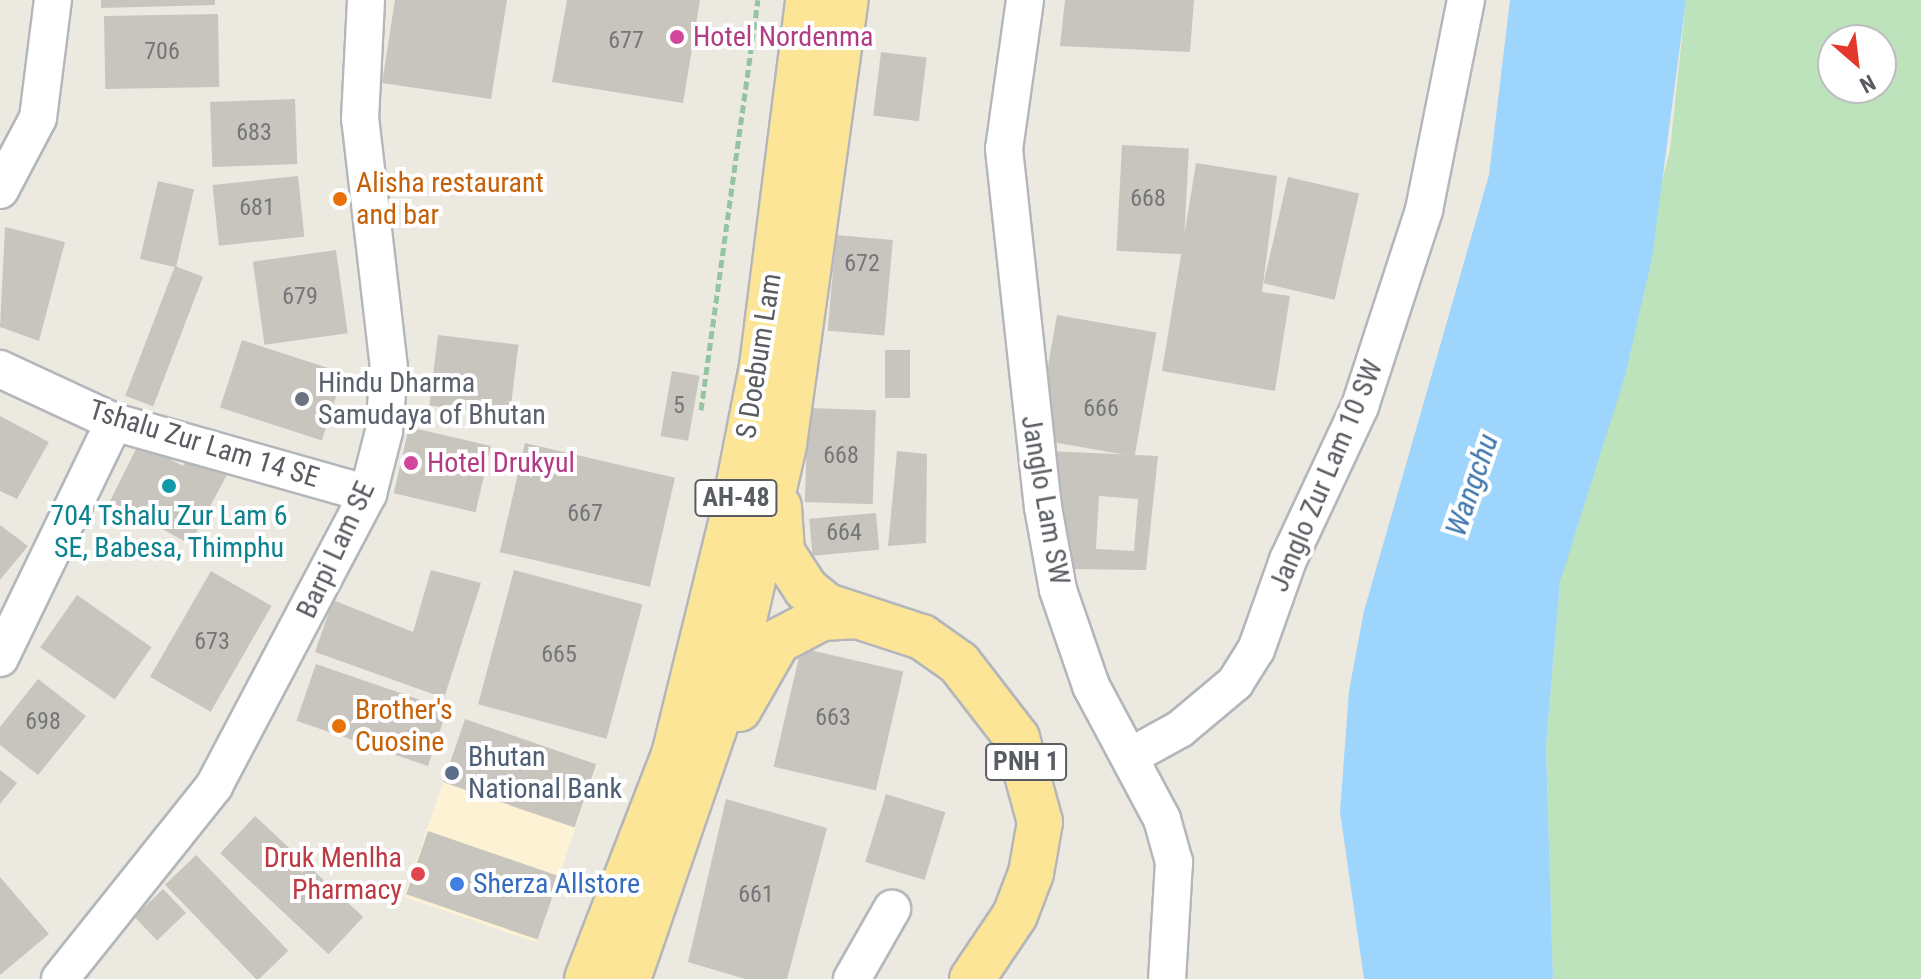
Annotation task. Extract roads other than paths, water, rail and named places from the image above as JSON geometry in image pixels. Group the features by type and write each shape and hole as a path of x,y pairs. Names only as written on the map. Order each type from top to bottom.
{"highway":[{"name":"S Doebum Lam","path":"598,977 674,755 733,514 762,366 808,0"},
{"name":"S Doebum Lam","path":"598,977 704,766 787,433 846,0"},
{"path":"787,433 777,526 782,552 806,589 855,616"},
{"path":"704,766 778,641 822,618 855,616"},
{"name":"PNH 1","path":"855,616 922,637 959,663 992,697 1033,782 1040,822 1031,873 1015,915 972,979"}],"street":[{"path":"0,190 38,118 53,0"},
{"name":"Barpi Lam SE","path":"60,979 214,786 368,494 384,431 389,368 360,119 366,0"},
{"name":"Janglo Lam SW","path":"1025,0 1004,149 1022,362 1058,590 1091,686 1131,756 1174,862 1167,979"},
{"name":"Janglo Zur Lam 10 SW","path":"1131,756 1180,729 1224,692 1256,650 1288,560 1360,406 1420,225 1466,0"},
{"name":"Tshalu Zur Lam 14 SE","path":"0,369 114,422 368,494"},
{"path":"0,658 114,422"},
{"path":"852,979 892,909"}],"water":[{"name":"Wangchu","path":"1510,0 1686,0 1652,258 1625,376 1560,582 1546,745 1553,979 1364,979 1340,812 1349,691 1364,611 1489,175"}],"place":[{"name":"Hotel Nordenma","path":"677,37"},
{"name":"Alisha restaurant and bar","path":"340,199"},
{"name":"Hindu Dharma Samudaya of Bhutan","path":"302,399"},
{"name":"Hotel Drukyul","path":"411,463"},
{"name":"704 Tshalu Zur Lam 6 SE, Babesa, Thimphu","path":"169,486"},
{"name":"Brother's Cuosine","path":"339,726"},
{"name":"Bhutan National Bank","path":"452,773"},
{"name":"Druk Menlha Pharmacy","path":"418,874"},
{"name":"Sherza Allstore","path":"457,884"}]}
